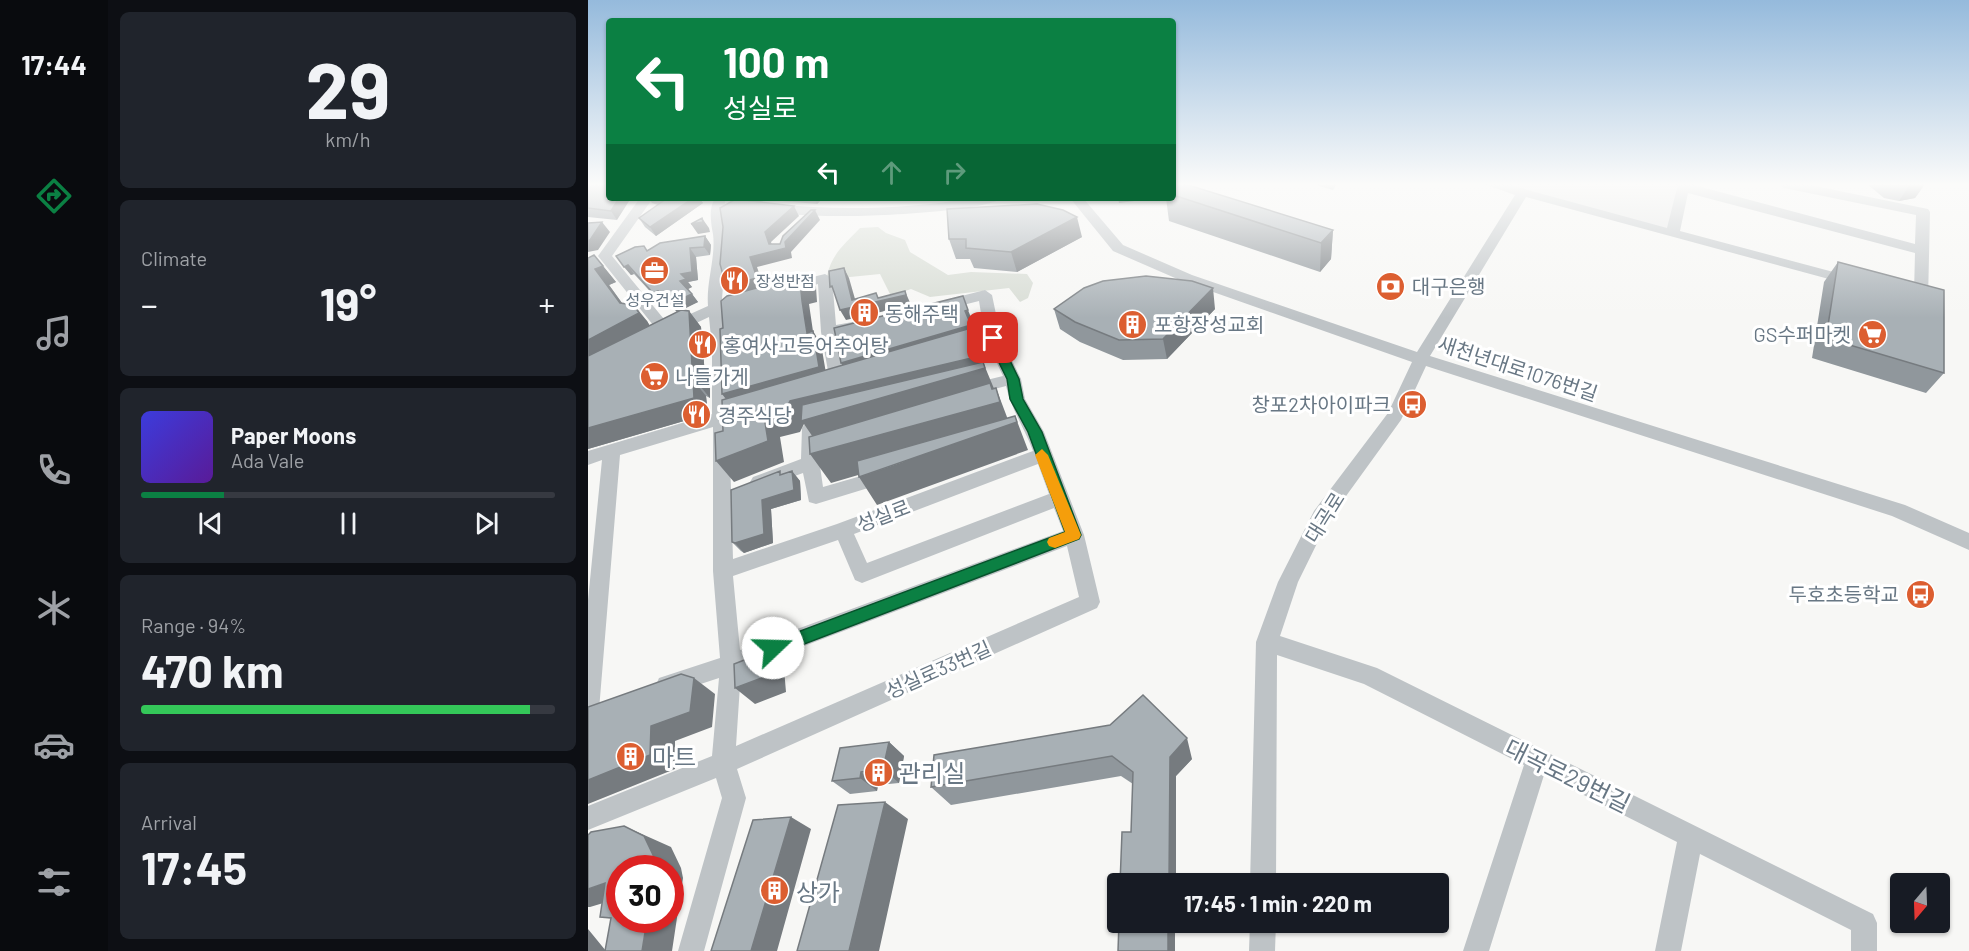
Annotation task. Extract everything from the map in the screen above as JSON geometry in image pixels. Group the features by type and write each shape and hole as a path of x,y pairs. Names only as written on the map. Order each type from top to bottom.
{"street":[{"path":"605,256 625,228"},
{"path":"691,951 734,798 723,763 730,664 723,570 719,419 720,348 714,238 716,228"},
{"name":"새천년대로1076번길","path":"1102,228 1118,248 1187,278 1421,359 1898,510 1969,542"},
{"name":"대곡로","path":"1263,873 1267,642 1288,582 1321,516 1395,416 1421,359 1500,228"},
{"path":"1659,228 1864,285"},
{"path":"1841,228 1921,250"},
{"path":"1898,294 1921,300 1922,228"},
{"path":"588,258 627,253"},
{"path":"605,256 661,333 716,307 737,301"},
{"path":"780,289 825,278 838,382"},
{"path":"643,693 730,664 1074,535 1035,432 1011,400 1013,379 988,340 985,295 930,308"},
{"path":"830,332 874,322"},
{"path":"957,393 1013,379"},
{"path":"588,458 741,412"},
{"path":"845,420 811,428 810,462 816,496 903,471"},
{"path":"1013,439 1035,432"},
{"path":"610,703 588,710 612,451"},
{"path":"721,497 833,455"},
{"name":"성실로","path":"723,570 843,530 1042,455"},
{"path":"843,530 862,574 1060,498"},
{"name":"성실로33번길","path":"723,763 1090,602 1074,535"},
{"name":"대곡로29번길","path":"1267,642 1369,675 1864,923 1864,951"},
{"path":"1476,951 1537,760"},
{"path":"588,818 723,763"},
{"path":"1668,951 1690,836"},
{"path":"1262,951 1263,933"}],"shaded area":[{"path":"860,228 880,228 905,240 910,252 948,275 971,272 1027,274 1033,283 1028,298 1020,302 1009,288 930,297 911,289 891,296 880,274 850,277 827,276 832,261 844,244"},
{"path":"1659,228 1674,228 1673,232"}],"building":[{"path":"588,228 598,228 590,240 588,241"},
{"path":"723,228 769,228 765,232 769,244 780,244 783,236 791,228 798,228 785,242 786,248 750,257 757,278 726,286 720,264"},
{"path":"948,228 1056,228 1011,252 966,248 966,239 949,239"},
{"path":"1276,228 1333,230 1321,243"},
{"path":"705,236 704,247 690,248 692,272 681,274 686,279 680,281 692,294 670,304 658,291 653,293 628,265 624,267 616,256 635,247 644,246 647,251 660,243"},
{"path":"594,255 603,266 595,269 620,303 634,305 639,313 588,340 588,258"},
{"name":"GS수퍼마켓","path":"1838,262 1944,290 1944,373 1826,338"},
{"path":"844,268 852,300 876,293 878,298 905,291 906,295 840,310 832,286 830,287 829,271"},
{"path":"809,274 809,289 801,291 802,301 807,333 813,331 819,367 722,394 721,301 727,296"},
{"path":"1146,276 1192,281 1213,288 1163,339 1119,340 1075,322 1054,309 1084,288 1103,281"},
{"path":"963,296 968,310 965,311 971,325 841,363 834,328"},
{"path":"681,310 689,311 692,366 697,365 696,381 693,380 694,398 588,428 588,356"},
{"path":"971,328 980,356 790,401 785,411 764,416 768,441 716,461 715,433 723,431 722,400"},
{"path":"983,362 985,368 801,421 802,405"},
{"path":"990,383 992,389 996,388 1000,402 810,454 809,437"},
{"path":"1015,416 1017,422 859,477 857,461"},
{"path":"780,471 780,475 792,471 794,490 762,500 764,534 732,542 731,490"},
{"path":"765,652 767,676 735,688 734,664"},
{"path":"681,674 694,678 690,712 651,726 650,755 588,780 588,707"},
{"path":"1143,695 1187,738 1170,757 1169,873 1120,873 1122,832 1131,832 1133,772 1112,756 931,787 934,755 1110,725"},
{"path":"889,742 883,769 861,772 860,778 832,781 840,748"},
{"path":"885,802 849,951 797,951 838,805"},
{"path":"791,817 751,951 711,951 753,820"},
{"path":"624,826 644,836 653,855 606,855 606,918 600,917 605,883 588,889 588,835 591,832"},
{"path":"608,933 645,933 642,951 605,951"},
{"path":"1119,933 1168,933 1168,951 1118,951"}],"slow traffic":[{"path":"1042,455 1074,535 1055,542"}],"place":[{"name":"성우건설","path":"655,271"},
{"name":"장성반점","path":"735,280"},
{"name":"대구은행","path":"1391,286"},
{"name":"동해주택","path":"864,313"},
{"name":"포항장성교회","path":"1133,324"},
{"name":"GS수퍼마켓","path":"1872,334"},
{"name":"홍여사고등어추어탕","path":"702,345"},
{"name":"나들가게","path":"654,376"},
{"name":"창포2차아이파크","path":"1412,404"},
{"name":"경주식당","path":"697,415"},
{"name":"두호초등학교","path":"1920,594"},
{"name":"마트","path":"631,756"},
{"name":"관리실","path":"878,772"},
{"name":"상가","path":"775,891"}],"route":[{"path":"773,648 1074,535 1035,432 1017,399 1013,379 993,338"}]}
